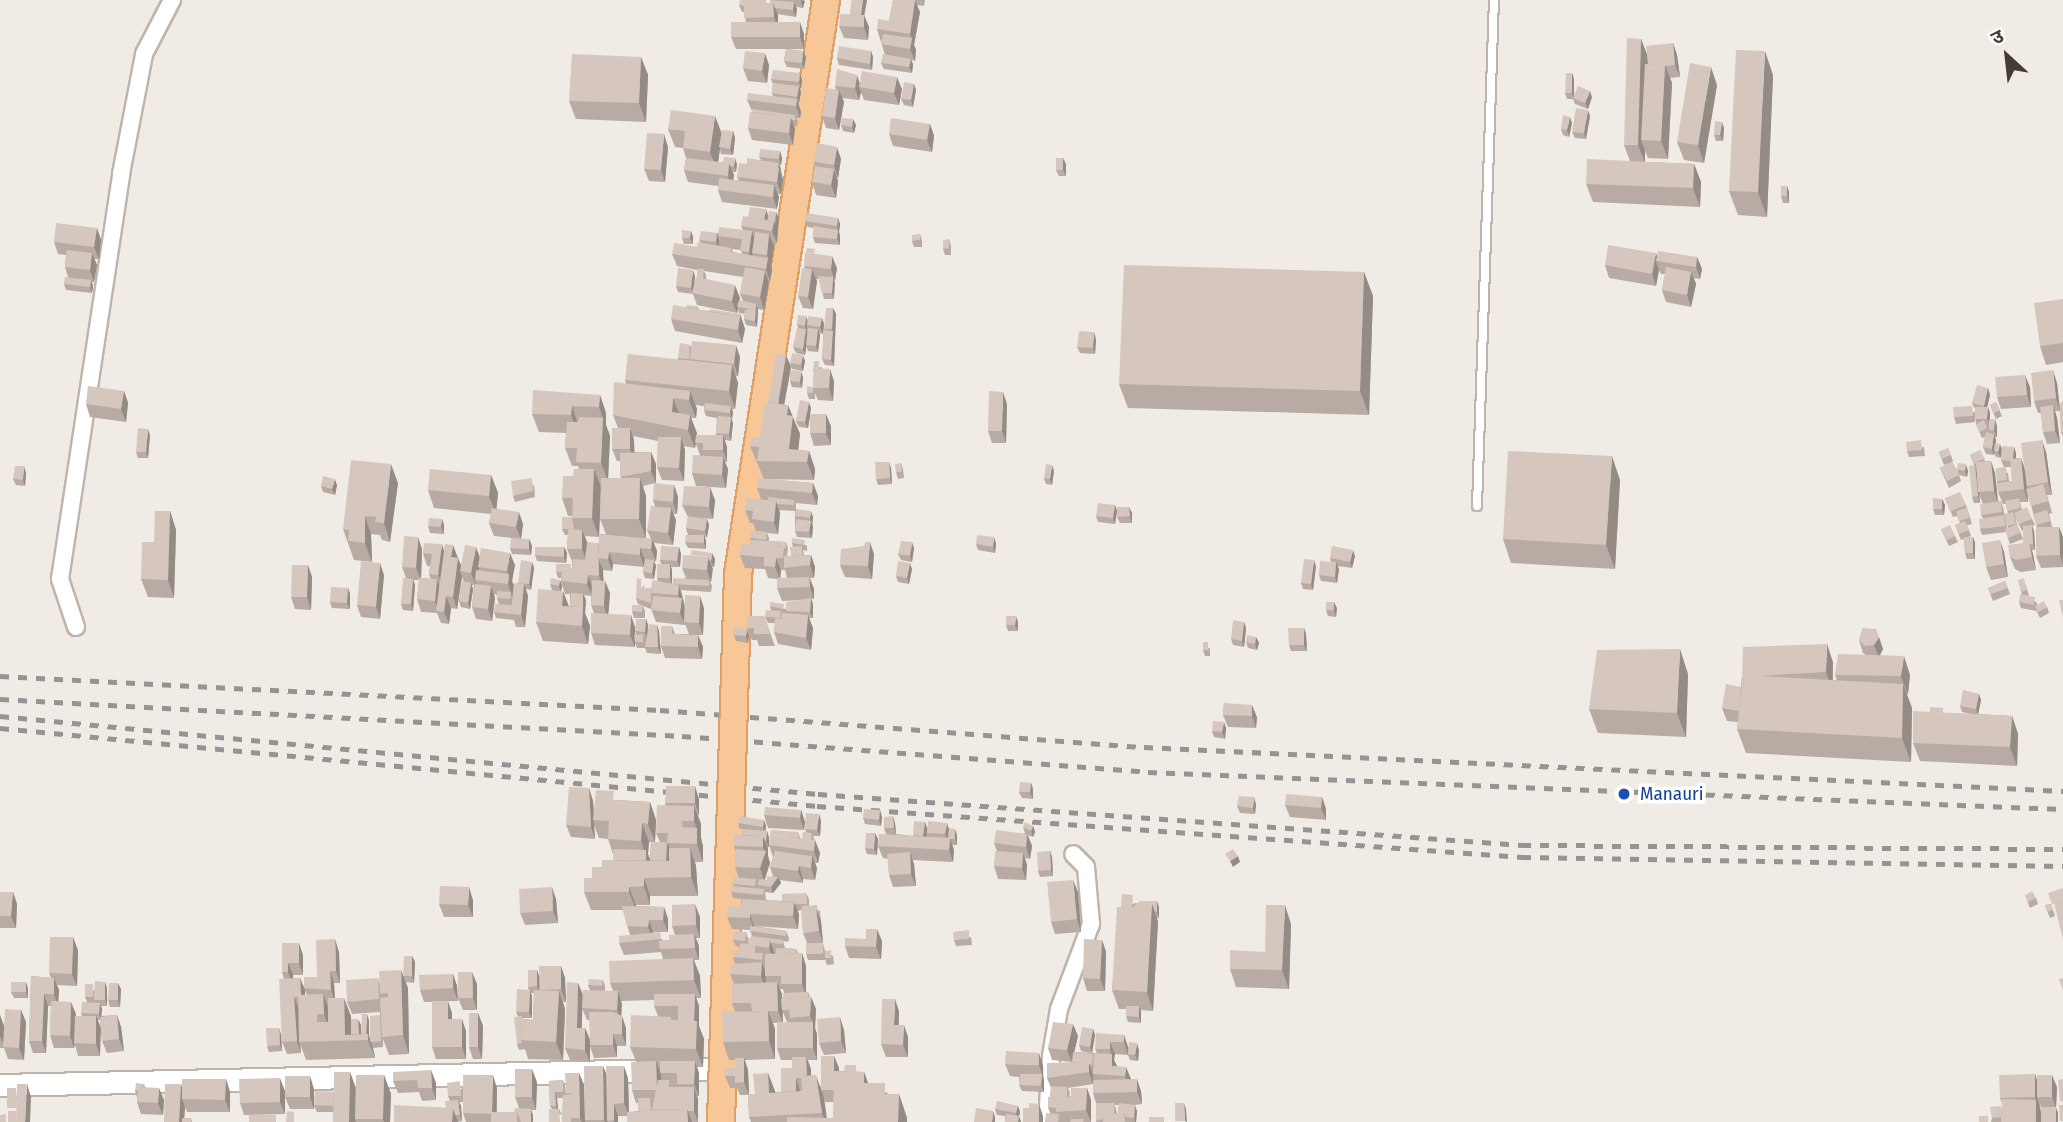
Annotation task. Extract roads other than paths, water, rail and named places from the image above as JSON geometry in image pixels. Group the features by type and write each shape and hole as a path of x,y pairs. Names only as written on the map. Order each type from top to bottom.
{"main road":[{"path":"721,1122 738,574 826,0"}],"street":[{"path":"76,627 60,579 121,174 144,54 172,0"},
{"path":"1047,1122 1051,1056 1059,1009 1091,924 1086,867 1073,854"},
{"path":"0,1084 707,1069"}],"lane":[{"path":"1477,506 1494,0"}],"railway":[{"path":"0,676 660,710 1144,747 2063,791"},
{"path":"0,699 682,736 1148,772 2063,809"},
{"path":"0,716 818,794 1522,845 2063,849"},
{"path":"0,728 817,806 1522,857 2063,866"}],"place":[{"name":"Manauri","path":"1624,794"}]}
